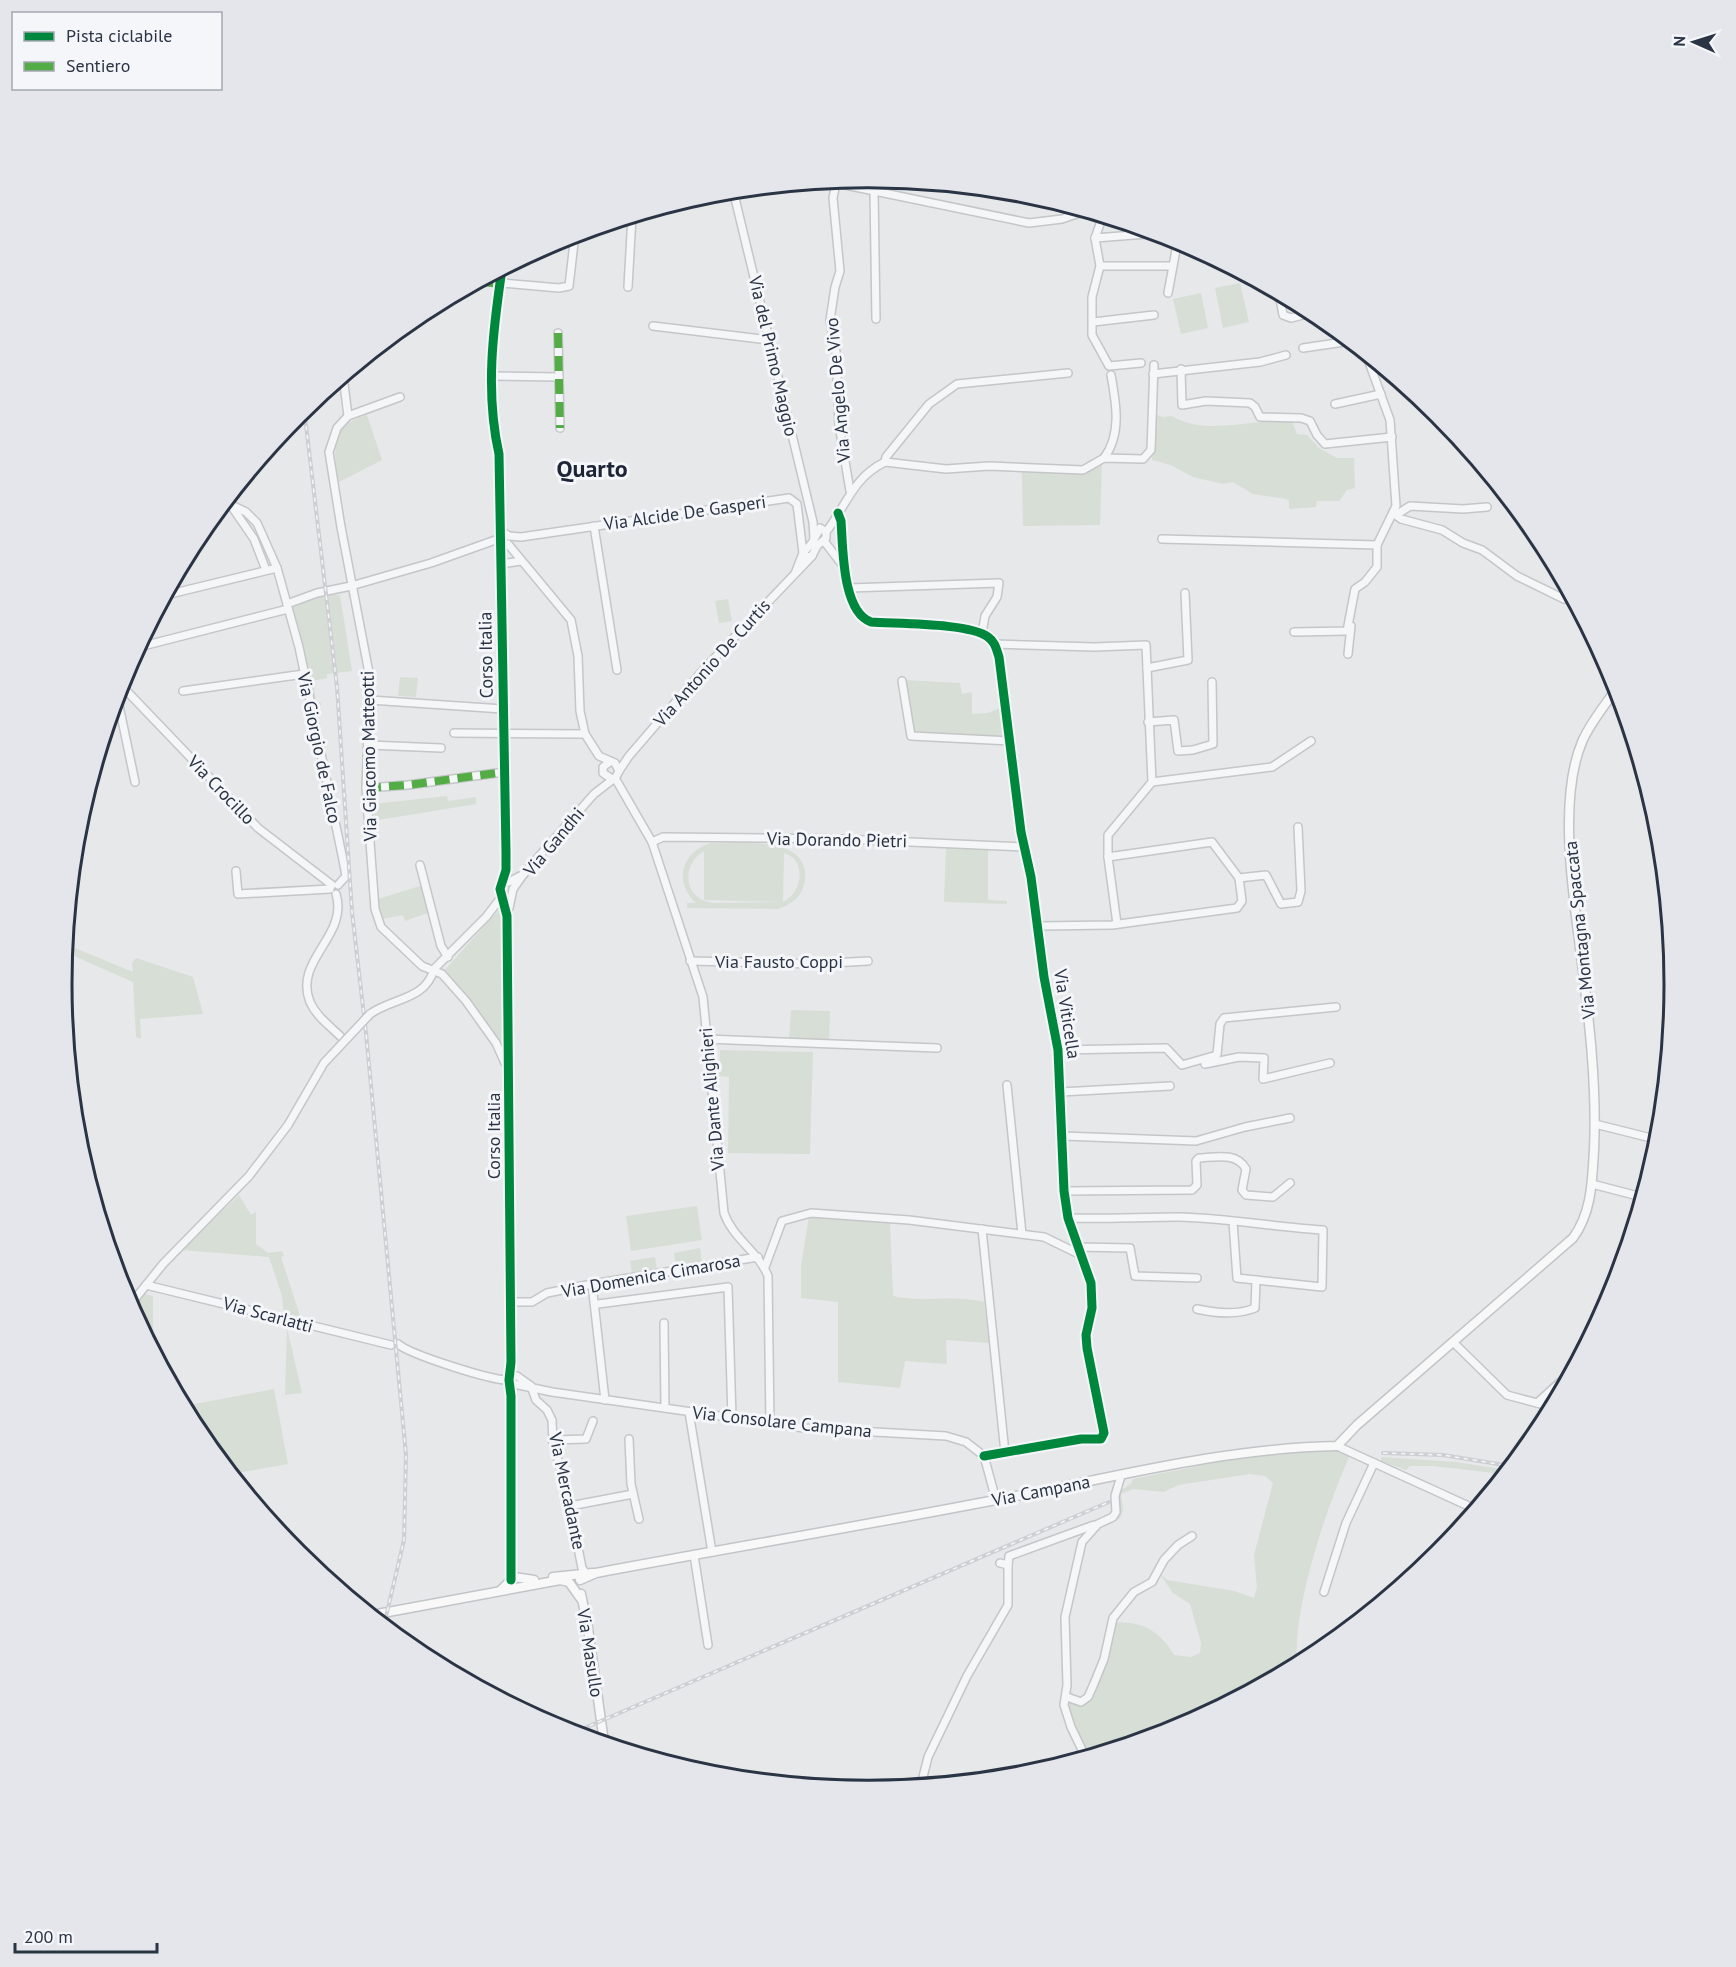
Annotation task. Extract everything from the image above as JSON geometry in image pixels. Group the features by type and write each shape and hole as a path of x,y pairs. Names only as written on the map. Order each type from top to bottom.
{"main road":[{"name":"Via Montagna Spaccata","path":"1337,1446 1573,1238 1588,1211 1592,1184 1595,1124 1590,1034 1570,873 1569,836 1573,787 1582,741 1610,698"},
{"name":"Via Campana","path":"515,1583 577,1577 996,1500 1199,1459 1280,1447 1337,1446"},
{"name":"Via Masullo","path":"577,1577 588,1628 603,1734"},
{"path":"381,1613 501,1590 515,1583"}],"street":[{"path":"860,188 1011,221 1029,223 1052,221 1073,215"},
{"name":"Via Angelo De Vivo","path":"835,189 833,198 839,241 840,271 830,320 836,352 839,425 850,491"},
{"path":"874,191 876,319"},
{"name":"Via del Primo Maggio","path":"735,199 813,522 813,541"},
{"path":"1099,223 1095,238 1100,266 1092,297 1092,334 1109,366 1142,363"},
{"path":"628,287 632,224"},
{"path":"1095,238 1137,235"},
{"path":"491,283 559,288 569,286 574,244"},
{"path":"1168,293 1176,249"},
{"path":"1100,266 1169,266"},
{"name":"Corso Italia","path":"501,278 494,324 491,376 492,422 499,454 505,538 501,560 510,1063 510,1302 513,1381 511,1395 511,1562 515,1583"},
{"path":"1281,303 1283,315 1291,318 1300,316"},
{"path":"1093,322 1154,315"},
{"path":"653,326 769,340"},
{"path":"558,333 560,428"},
{"path":"1303,348 1340,343"},
{"path":"1153,374 1181,369 1260,362 1286,355"},
{"path":"1104,458 1143,459 1148,456 1152,432 1154,366"},
{"path":"1294,632 1347,631 1355,590 1377,567 1377,545 1395,514 1396,490 1390,420 1371,367"},
{"path":"1181,369 1182,405 1206,401 1250,404 1255,406 1260,417 1301,418 1310,421 1325,444 1392,436"},
{"path":"885,462 886,457 930,404 957,384 1068,373"},
{"path":"1111,375 1117,421 1111,449 1104,458 1083,470 989,466 946,469 885,462 877,466 850,491 836,515 841,521 839,553 856,610 867,620 960,628 982,633 995,644 1095,648 1146,645 1152,782"},
{"path":"491,376 560,377"},
{"path":"344,384 348,416 400,397"},
{"path":"1335,404 1381,394"},
{"name":"Via Giacomo Matteotti","path":"348,416 337,428 330,452 351,586 370,678 366,788 378,923 422,966 434,969 466,1002 496,1043 505,1063 510,1063"},
{"name":"Via Alcide De Gasperi","path":"287,606 317,593 351,586 505,538 789,498 796,504 803,553"},
{"name":"Via Giorgio de Falco","path":"231,506 262,529 277,568 304,674 346,876 334,888"},
{"path":"1395,514 1410,506 1463,509 1488,507"},
{"path":"1395,514 1442,530 1463,543 1482,550 1517,576 1564,599"},
{"name":"Via Giorgio de Falco","path":"243,515 266,570"},
{"name":"Via Antonio De Curtis","path":"795,571 803,553 836,515"},
{"path":"813,522 823,530"},
{"path":"594,526 617,670"},
{"name":"Via Antonio De Curtis","path":"614,778 629,756 795,571 812,556 817,546 824,542 823,530"},
{"path":"505,538 571,620 578,656 578,691 585,734 599,756 603,771 614,778"},
{"path":"1162,538 1377,545"},
{"path":"802,539 806,544 813,541"},
{"path":"824,542 839,553"},
{"path":"803,553 805,557 812,556"},
{"path":"501,560 519,558"},
{"path":"175,593 277,568"},
{"path":"849,588 999,583 997,597 985,616 982,633"},
{"path":"1348,654 1360,585"},
{"path":"1147,668 1188,660 1185,593"},
{"path":"148,644 287,606"},
{"name":"Via Viticella","path":"984,1456 1081,1439 1097,1440 1103,1436 1087,1348 1086,1335 1092,1308 1091,1283 1068,1218 1064,1191 1058,1050 1044,977 1039,926 1024,847 1011,741 995,644"},
{"path":"183,691 304,674"},
{"path":"902,681 911,736 1011,741"},
{"path":"1148,722 1174,720 1178,751 1193,750 1213,744 1212,682"},
{"name":"Via Crocillo","path":"128,692 258,828 334,888"},
{"path":"370,700 503,709"},
{"path":"120,712 135,782"},
{"path":"454,733 585,734"},
{"path":"1117,924 1108,856 1110,831 1152,782 1272,767 1311,741"},
{"path":"369,746 441,748"},
{"path":"599,756 611,762 619,771"},
{"name":"Via Antonio De Curtis","path":"611,762 629,756"},
{"path":"603,771 611,762"},
{"name":"Via Gandhi","path":"594,794 603,771"},
{"path":"366,788 420,784 504,772"},
{"name":"Via Gandhi","path":"506,889 524,874 594,794 614,778"},
{"name":"Via Dante Alighieri","path":"614,778 636,811 652,843 703,997 724,1213 733,1233 758,1257 768,1276 770,1424"},
{"path":"1239,878 1266,875 1281,904 1298,902 1301,891 1298,827"},
{"name":"Via Dorando Pietri","path":"652,843 663,837 843,839 1024,847"},
{"path":"1039,926 1117,924 1237,908 1242,901 1239,878 1209,841 1108,856"},
{"path":"420,865 441,946 448,957"},
{"path":"236,871 238,894 334,888 338,918 308,973 309,996 315,1009 344,1040"},
{"path":"137,1297 255,1168 288,1125 324,1063 344,1040 370,1014 382,1006 412,997 432,976 434,969 492,909 506,889"},
{"path":"482,920 506,889"},
{"path":"492,909 506,913"},
{"name":"Via Fausto Coppi","path":"690,961 814,964 868,961"},
{"path":"1182,1065 1217,1055 1220,1024 1224,1018 1336,1007"},
{"path":"706,1040 938,1048"},
{"path":"1058,1050 1160,1047 1170,1050 1184,1068 1239,1058 1264,1058 1263,1079 1330,1063"},
{"path":"1007,1085 1022,1234"},
{"path":"1061,1092 1170,1086"},
{"path":"1063,1136 1196,1141 1245,1127 1290,1118"},
{"path":"1595,1124 1649,1138"},
{"path":"1064,1191 1192,1190 1197,1185 1196,1161 1199,1158 1214,1157 1234,1157 1240,1160 1246,1169 1242,1190 1246,1195 1274,1197 1290,1183"},
{"path":"1592,1184 1635,1195"},
{"path":"765,1267 782,1221 811,1213 887,1218 1022,1234 1053,1240 1081,1255"},
{"path":"1068,1218 1180,1217 1323,1230 1322,1287 1237,1278 1233,1222"},
{"path":"982,1229 1005,1453"},
{"path":"1078,1247 1130,1248 1135,1276 1197,1278"},
{"name":"Via Domenica Cimarosa","path":"510,1302 532,1302 547,1293 592,1284 758,1257"},
{"path":"1197,1309 1213,1312 1246,1312 1255,1308 1256,1280"},
{"path":"592,1284 605,1400"},
{"name":"Via Scarlatti","path":"146,1285 397,1346 513,1381"},
{"path":"598,1304 728,1287 732,1418"},
{"path":"664,1323 664,1408"},
{"path":"1454,1343 1507,1395 1543,1405"},
{"name":"Via Consolare Campana","path":"513,1381 605,1400 770,1424 852,1432 946,1436 966,1442 984,1456"},
{"name":"Via Mercadante","path":"531,1386 536,1400 547,1410 552,1420 553,1440 570,1506 577,1577"},
{"path":"1537,1403 1553,1388"},
{"path":"689,1412 712,1552"},
{"path":"553,1440 586,1439 593,1421"},
{"path":"629,1439 633,1494 639,1519"},
{"name":"Via Campana","path":"1337,1446 1468,1506"},
{"path":"984,1456 996,1500"},
{"path":"1324,1592 1346,1523 1374,1463"},
{"path":"923,1778 928,1757 968,1676 1008,1605 1009,1556 1113,1517 1116,1512 1115,1496 1120,1476"},
{"path":"570,1506 633,1494"},
{"path":"1082,1750 1064,1705 1067,1697 1064,1640 1069,1594 1082,1542 1098,1524"},
{"path":"1067,1697 1081,1702 1088,1697 1104,1659 1113,1618 1134,1592 1152,1582 1164,1560 1178,1545 1192,1536"},
{"path":"694,1555 708,1645"},
{"path":"1000,1563 1008,1565"}],"shaded area":[{"path":"1240,283 1249,322 1223,328 1215,288"},
{"path":"1201,293 1208,328 1181,334 1173,299"},
{"path":"1155,414 1162,417 1172,416 1200,425 1215,426 1292,421 1297,434 1307,435 1319,448 1337,458 1354,458 1355,488 1347,490 1339,501 1317,501 1316,507 1289,509 1289,501 1286,499 1253,494 1233,482 1223,484 1193,477 1171,465 1152,460"},
{"path":"367,415 382,460 339,482 336,441 346,426"},
{"path":"1102,462 1100,525 1023,526 1022,472 1082,474"},
{"path":"325,595 340,595 352,671 327,674 327,678 313,681 316,700 321,703 314,708 291,608"},
{"path":"728,599 732,621 719,623 715,601"},
{"path":"400,677 418,678 416,697 398,696"},
{"path":"904,680 960,683 962,694 972,692 972,714 988,713 1000,708 1003,737 912,732"},
{"path":"447,796 448,801 476,797 476,804 372,821 372,804"},
{"path":"711,843 756,843 787,849 798,857 804,868 803,889 794,900 778,909 687,908 687,903 696,903 685,886 684,868 687,860 701,847","holes":["704,851 704,900 783,902 713,903 703,900 696,896 689,881 691,865","784,853 796,862 800,876 795,891 783,902"]},
{"path":"946,846 988,848 988,900 1007,901 1007,904 944,902"},
{"path":"423,885 430,912 405,921 403,915 382,919 378,899"},
{"path":"498,911 503,913 504,1052 502,1053 443,972"},
{"path":"73,947 133,972 132,963 136,958 193,977 203,1014 140,1019 141,1039 136,1037 133,982 73,956"},
{"path":"791,1010 830,1011 829,1041 789,1039"},
{"path":"720,1050 813,1052 810,1154 728,1153 729,1077 719,1076"},
{"path":"239,1195 251,1215 256,1212 256,1244 268,1253 282,1251 284,1256 281,1257 302,1322 284,1316 282,1296 269,1257 182,1250"},
{"path":"697,1206 702,1240 631,1251 626,1216"},
{"path":"809,1216 890,1221 893,1296 984,1302 989,1343 946,1340 947,1364 905,1361 900,1388 838,1382 838,1302 801,1298 801,1266"},
{"path":"700,1248 702,1262 676,1267 674,1253"},
{"path":"655,1257 657,1270 632,1274 630,1261"},
{"path":"145,1294 153,1296 153,1334 139,1301"},
{"path":"287,1328 302,1393 285,1395"},
{"path":"274,1389 288,1464 240,1473 193,1404"},
{"path":"1336,1448 1350,1455 1331,1502 1313,1558 1300,1614 1297,1653 1266,1673 1173,1719 1083,1749 1066,1706 1067,1700 1086,1701 1114,1623 1133,1624 1149,1629 1163,1640 1174,1655 1191,1657 1200,1653 1201,1643 1190,1604 1173,1593 1160,1574 1167,1580 1234,1591 1254,1598 1257,1587 1254,1555 1273,1483 1265,1476 1250,1474 1178,1485 1164,1492 1133,1489 1121,1494 1123,1510 1120,1518 1111,1523 1120,1510 1118,1492 1131,1484 1133,1479 1264,1453"},
{"path":"1381,1457 1456,1462 1499,1469 1495,1474 1433,1466 1410,1466 1406,1470 1381,1461"}],"railway":[{"path":"305,421 337,687 352,912 366,1033 406,1455 404,1540 386,1617"},
{"path":"1383,1453 1443,1455 1502,1465"},
{"path":"586,1727 1109,1502"}],"marked path":[{"path":"491,283 499,284"},
{"path":"558,333 560,428"},
{"path":"366,788 408,785 504,772"}],"cycle path":[{"path":"501,278 493,338 491,384 499,454 506,852 506,870 500,889 507,916 511,1580"},
{"path":"838,513 841,521 849,593 861,616 871,622 950,627 979,632 992,641 999,657 1021,832 1031,877 1044,977 1058,1050 1064,1191 1068,1218 1091,1283 1092,1308 1086,1335 1087,1348 1104,1433 1101,1439 1081,1439 984,1456"}],"district":[{"name":"Quarto","path":"592,469"}]}
